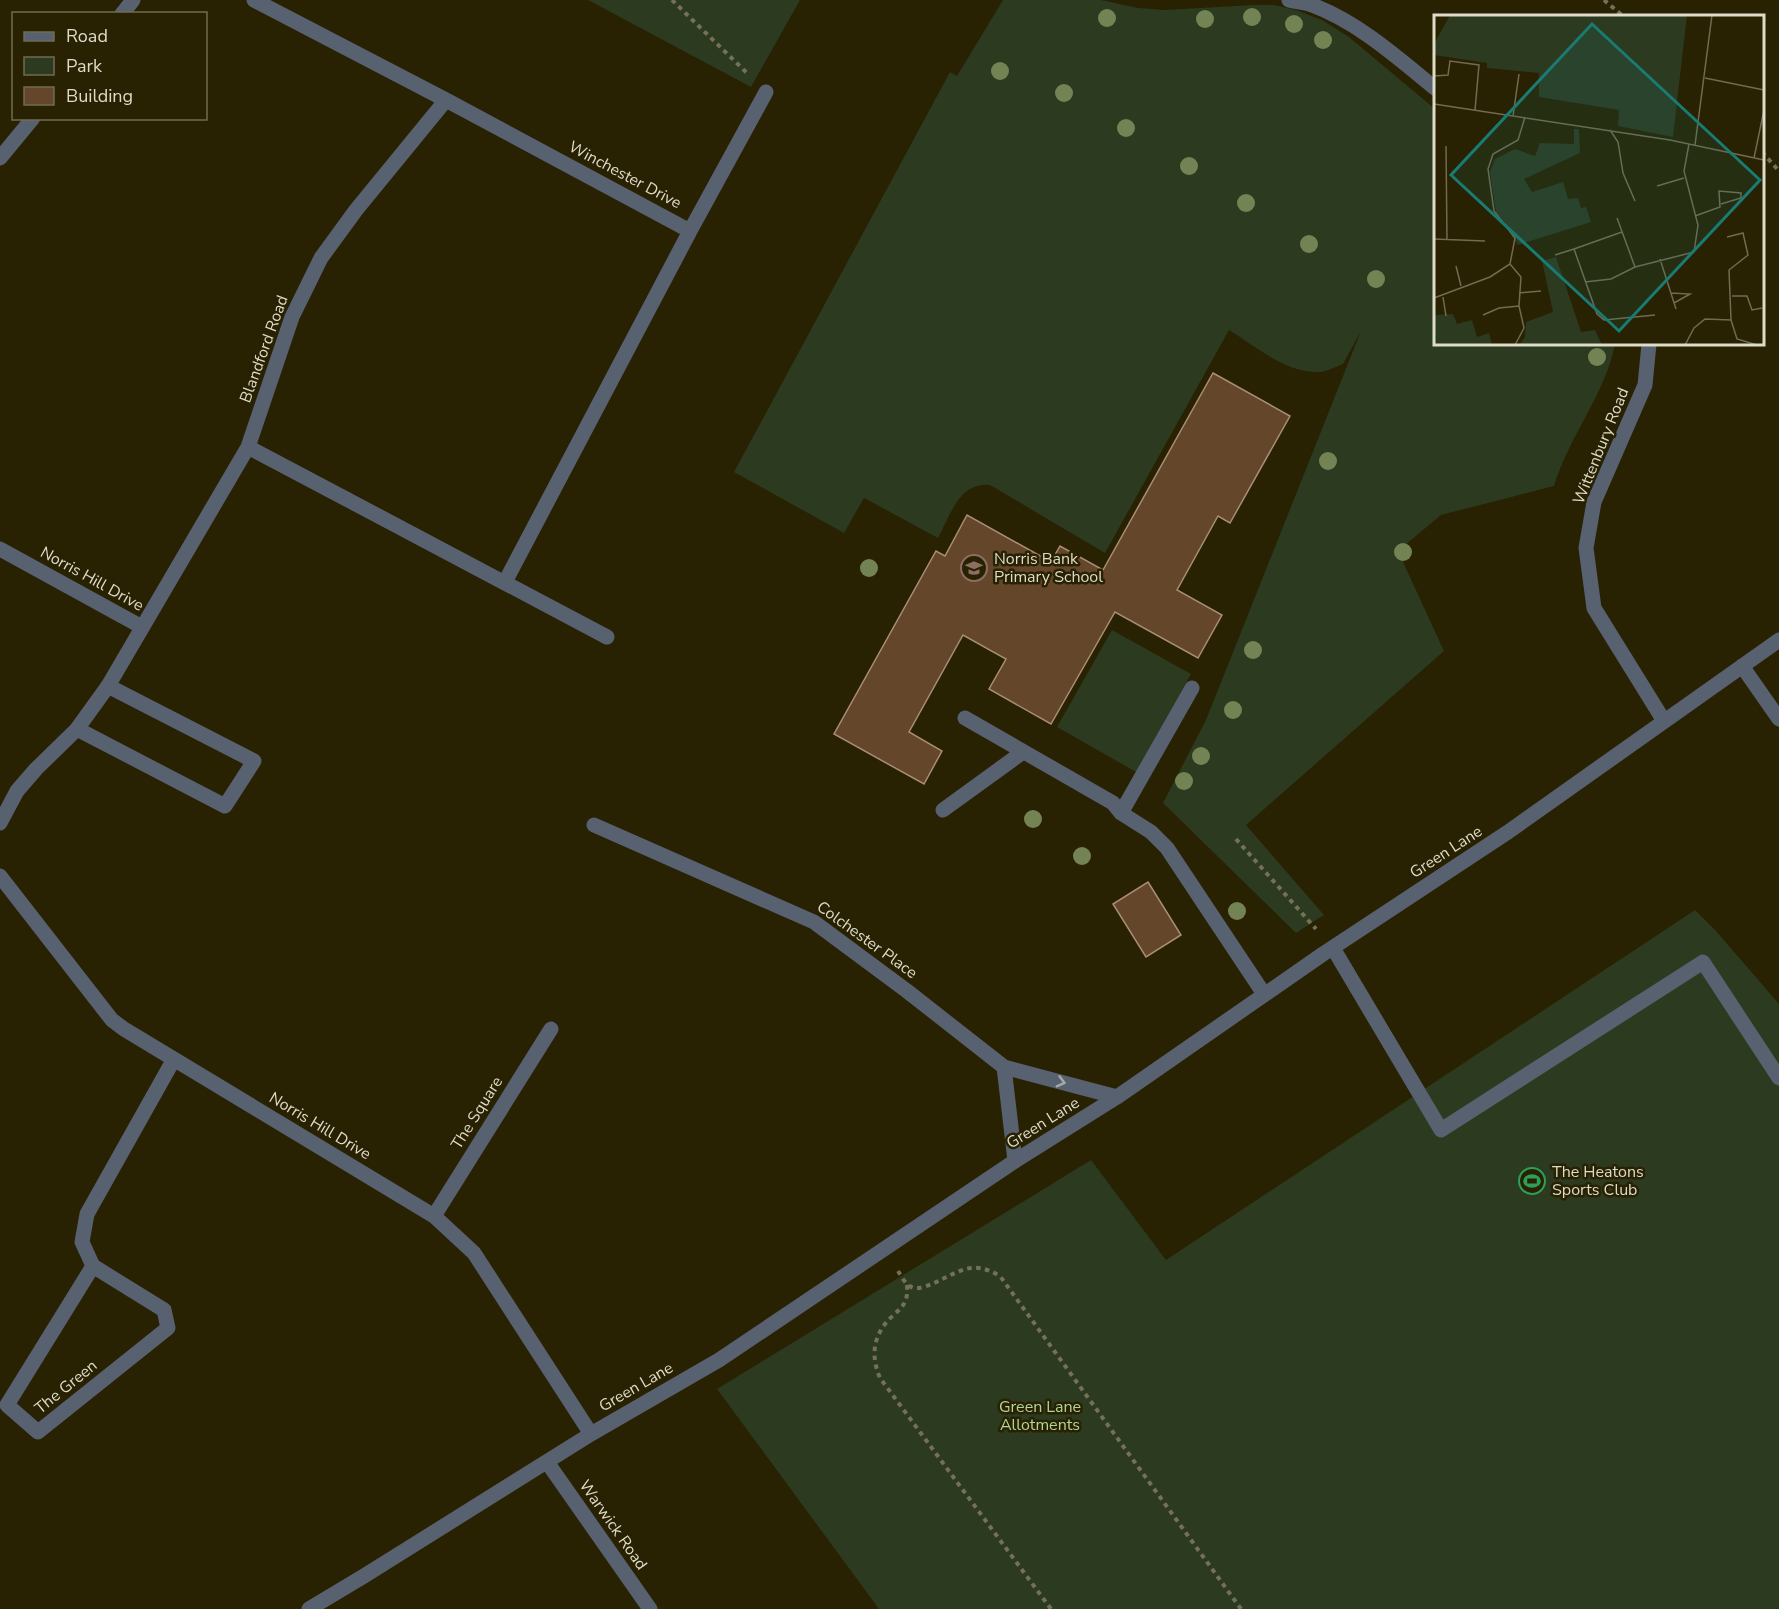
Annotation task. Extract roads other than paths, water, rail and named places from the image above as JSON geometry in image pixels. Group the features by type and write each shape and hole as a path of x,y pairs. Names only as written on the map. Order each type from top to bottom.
{"street":[{"path":"124,12 133,0"},
{"name":"Winchester Drive","path":"254,0 690,231 506,582"},
{"path":"1289,0 1311,5 1347,22 1434,86"},
{"path":"690,231 766,92"},
{"name":"Blandford Road","path":"142,627 248,447 292,317 321,258 356,210 446,100"},
{"path":"0,158 31,120"},
{"name":"Wittenbury Road","path":"1649,345 1645,386 1594,502 1586,548 1594,608 1664,722"},
{"path":"248,447 607,637"},
{"name":"Norris Hill Drive","path":"0,549 142,627 108,686 76,729 17,791 0,823"},
{"name":"Green Lane","path":"309,1609 591,1434 719,1360 1015,1161 1117,1097 1264,994 1508,832 1779,640"},
{"path":"1742,666 1779,719"},
{"path":"76,729 225,806 254,761 108,686"},
{"path":"1121,813 1192,688"},
{"path":"965,718 1113,803 1121,813 1151,832 1167,848 1264,994"},
{"path":"943,810 1023,752"},
{"name":"Colchester Place","path":"594,825 814,921 1004,1067 1117,1097"},
{"name":"Norris Hill Drive","path":"0,876 112,1020 434,1216 474,1253 591,1434"},
{"path":"1333,948 1441,1130 1703,962 1779,1078"},
{"name":"The Square","path":"434,1216 551,1029"},
{"path":"93,1266 82,1242 87,1214 174,1059"},
{"path":"1004,1067 1015,1161"},
{"name":"The Green","path":"93,1266 164,1310 168,1328 38,1432 7,1406 93,1266"},
{"name":"Warwick Road","path":"547,1462 650,1609"}],"place":[{"name":"Norris Bank Primary School","path":"974,568"},
{"name":"The Heatons Sports Club","path":"1532,1181"}],"park label":[{"name":"Green Lane Allotments","path":"1040,1416"}]}
